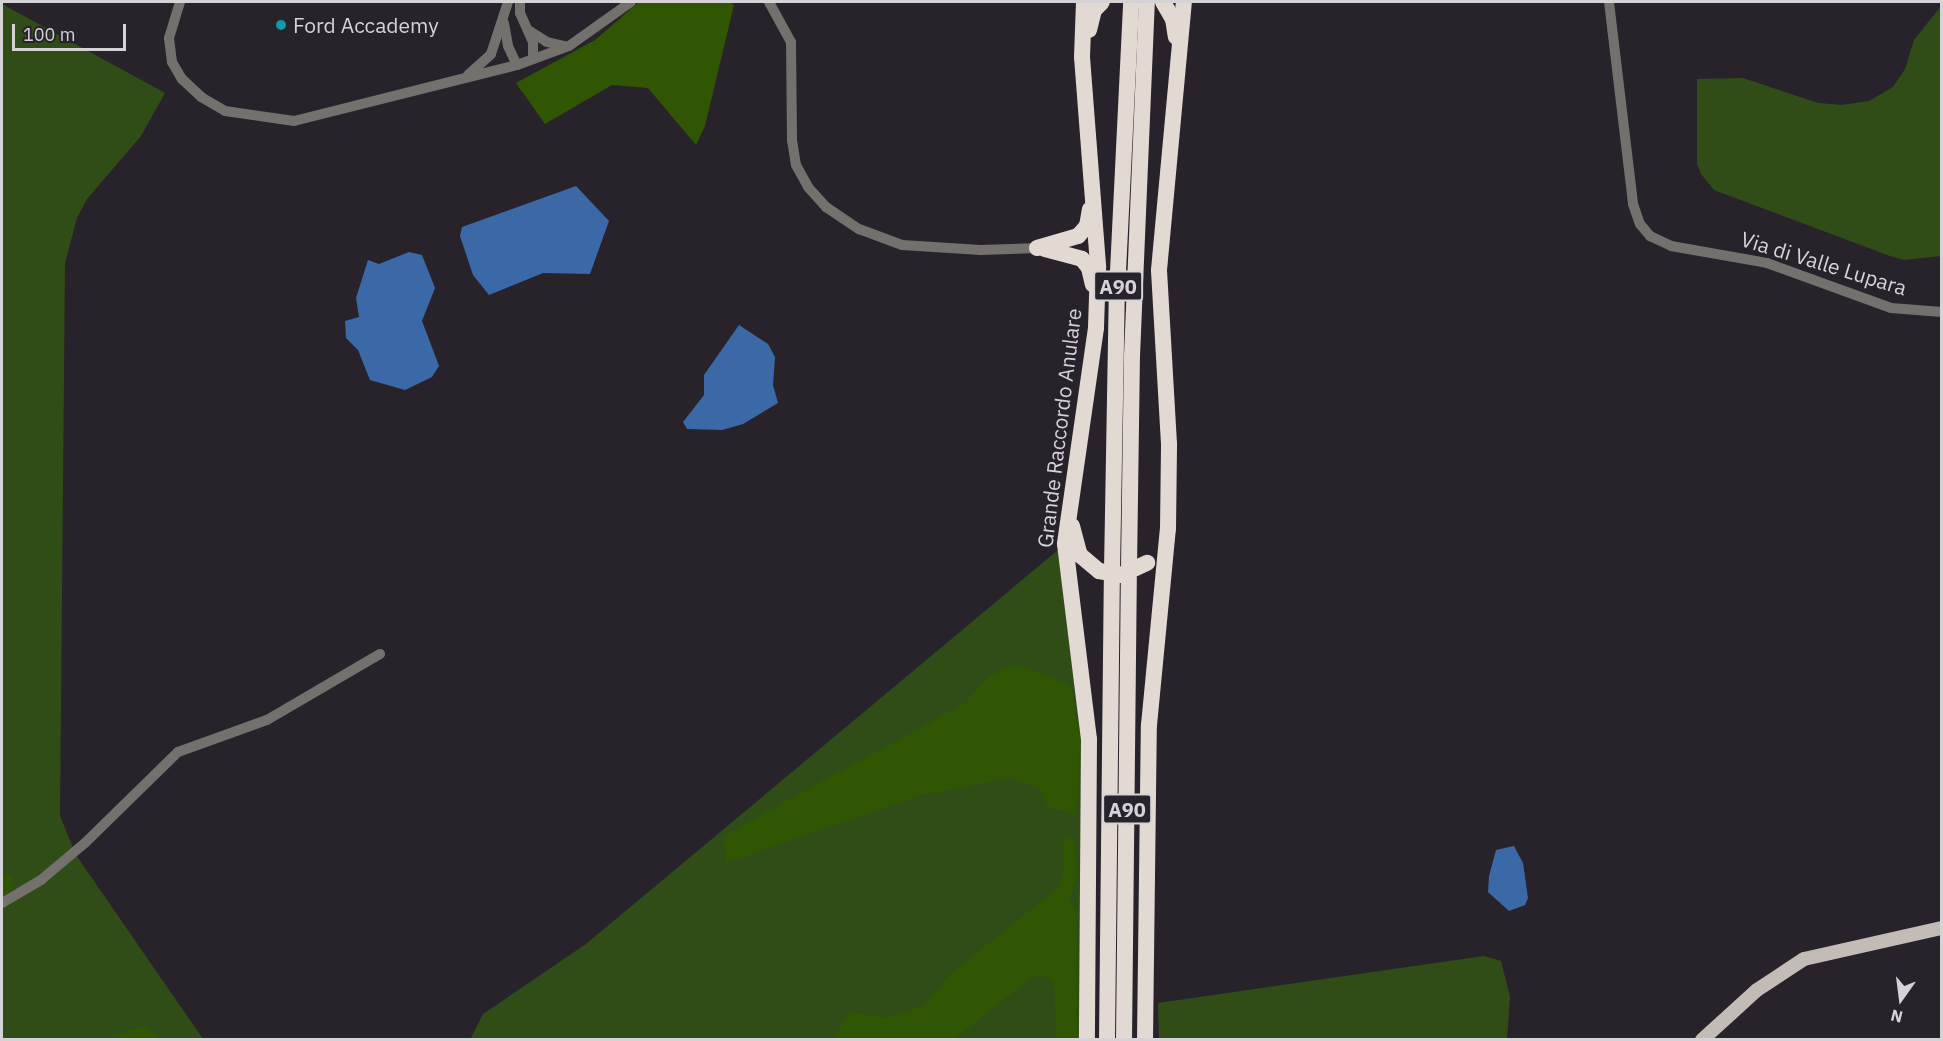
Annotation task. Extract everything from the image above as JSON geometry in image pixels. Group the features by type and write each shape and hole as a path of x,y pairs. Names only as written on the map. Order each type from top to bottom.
{"highway":[{"name":"Grande Raccordo Anulare","path":"1084,2 1082,48 1088,146 1097,225 1095,328 1071,478 1066,560 1089,739 1087,1040"},
{"path":"1095,328 1102,246 1088,36 1092,16 1102,2"},
{"name":"Grande Raccordo Anulare","path":"1107,1040 1116,573 1117,292 1131,2"},
{"name":"Grande Raccordo Anulare","path":"1124,1040 1116,573 1133,345 1147,2"},
{"path":"1163,2 1173,19 1179,71"},
{"path":"1145,1040 1149,725 1168,529 1159,270 1184,2"},
{"path":"1037,248 1074,239 1087,226 1090,206 1088,146"},
{"path":"1037,248 1074,255 1086,263 1092,284 1095,328"},
{"path":"1071,478 1071,518 1076,546 1085,561 1121,575 1147,562 1160,539 1168,478"}],"main road":[{"path":"1702,1040 1757,990 1804,959 1941,928"}],"street":[{"path":"180,2 171,23 172,62 182,79 201,97 237,114 294,121 517,65 568,46 631,2"},
{"path":"459,80 491,54 504,23 508,2"},
{"path":"520,2 532,42 533,59"},
{"path":"769,2 791,42 792,140 796,165 808,188 826,207 859,229 902,245 981,250 1037,248"},
{"name":"Via di Valle Lupara","path":"1609,2 1633,204 1646,231 1671,246 1767,263 1891,308 1941,312"},
{"path":"504,23 508,46 517,65"},
{"path":"526,28 548,42 568,46"},
{"path":"2,903 40,880 85,843 178,752 267,720 380,654"}],"green space":[{"path":"639,2 730,2 734,5 705,126 696,145 648,88 612,85 545,124 516,83 595,40"},
{"path":"2,4 165,93 141,136 87,199 77,218 65,263 60,816 76,855 203,1039 2,1039"},
{"path":"1941,6 1941,256 1904,260 1890,256 1714,190 1701,174 1697,164 1697,79 1743,78 1818,103 1842,105 1869,101 1893,87 1905,69 1914,40"},
{"path":"1058,550 1083,741 1081,1039 470,1040 483,1014 586,944"},
{"path":"1014,664 1071,685 1080,741 1076,815 1048,807 1039,788 1009,778 922,795 726,863 723,836 965,703 988,677"},
{"path":"1064,836 1074,840 1077,874 1069,900 1076,911 1077,1039 1057,1039 1054,987 1050,978 1035,975 954,1039 836,1039 842,1022 852,1013 888,1018 921,1007 952,973 1058,888 1063,872"},
{"path":"2,874 12,875 13,888 2,897"},
{"path":"1484,956 1501,961 1510,997 1507,1039 1159,1039 1158,1003"},
{"path":"144,1027 162,1039 111,1039 130,1030"}],"water":[{"path":"576,186 609,221 590,274 543,273 489,295 473,275 460,236 462,227"},
{"path":"409,252 422,255 435,288 422,321 439,366 432,377 405,390 370,380 358,350 346,338 345,321 359,317 356,298 368,260 379,264"},
{"path":"739,325 768,344 775,357 773,385 778,403 743,424 722,430 687,429 683,422 704,395 704,375"},
{"path":"1514,846 1523,863 1528,898 1525,905 1509,911 1488,892 1489,876 1496,850"}],"place":[{"name":"Ford Accademy","path":"281,25"}]}
